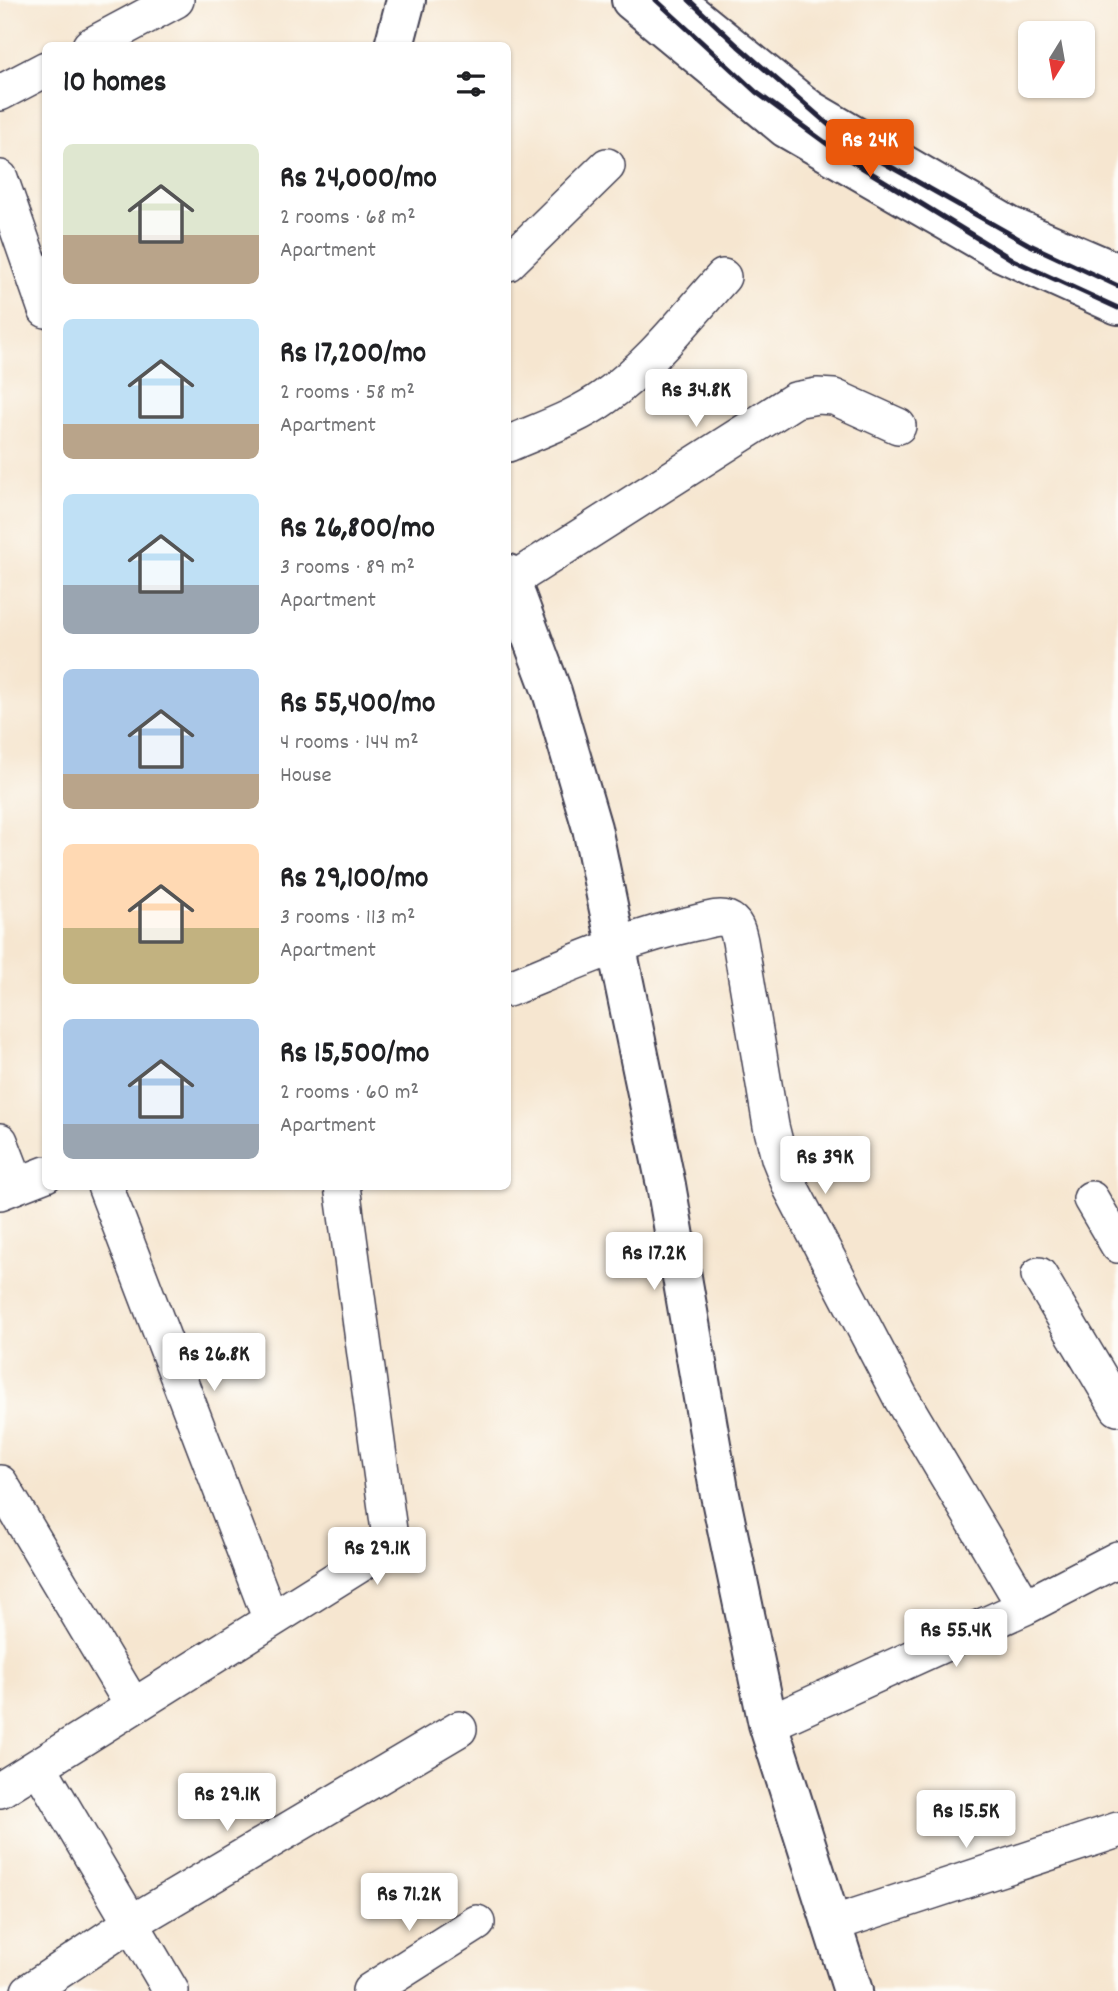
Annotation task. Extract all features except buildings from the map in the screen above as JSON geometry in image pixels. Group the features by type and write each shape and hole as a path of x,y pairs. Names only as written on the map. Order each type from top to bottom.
{"street":[{"path":"97,42 176,0"},
{"path":"395,42 406,0"},
{"path":"631,0 786,128 999,251 1118,304"},
{"path":"674,0 810,110 1009,226 1118,272"},
{"path":"0,93 42,71"},
{"path":"511,261 607,166"},
{"path":"0,178 42,299"},
{"path":"511,443 579,413 605,398 634,374 723,277"},
{"path":"511,577 795,400 817,396 834,397 898,426"},
{"path":"511,583 552,692 592,828 666,1185 719,1490 768,1724 853,1991"},
{"path":"511,988 617,944 664,929 715,919 728,919 734,923 740,941 771,1126 779,1158 791,1188 901,1398 1025,1607"},
{"path":"0,1141 21,1184"},
{"path":"107,1190 271,1620"},
{"path":"0,1790 391,1545 343,1190"},
{"path":"1091,1199 1118,1245"},
{"path":"1039,1275 1118,1408"},
{"path":"0,1483 133,1706"},
{"path":"768,1724 1025,1607 1118,1559"},
{"path":"29,1991 131,1923 458,1729"},
{"path":"39,1767 171,1991"},
{"path":"832,1924 1118,1830"},
{"path":"370,1991 477,1923"}],"railway":[{"path":"656,0 756,92 845,157 1013,260 1118,308"},
{"path":"689,0 852,145 1028,244 1118,286"}]}
